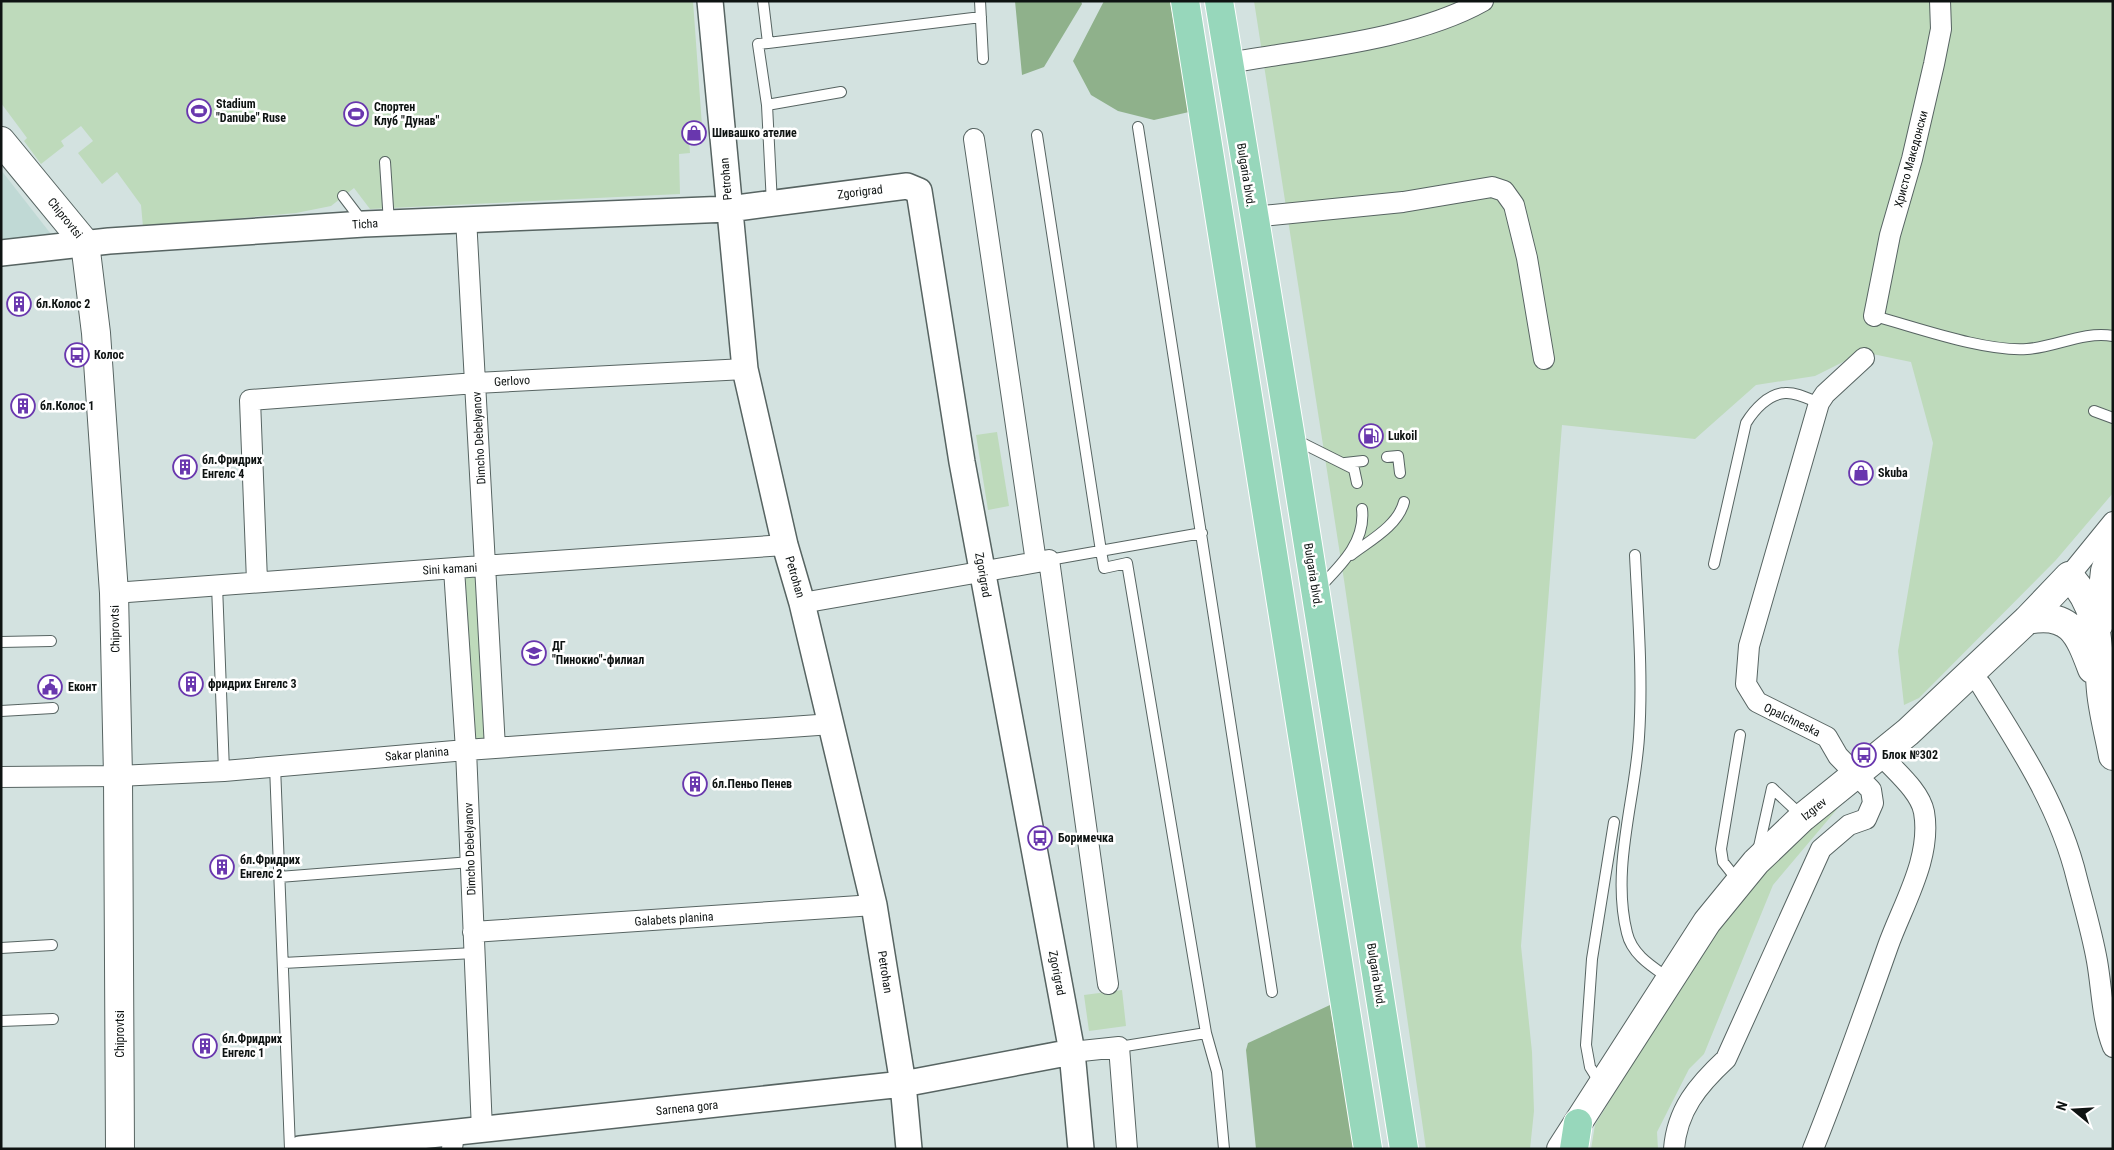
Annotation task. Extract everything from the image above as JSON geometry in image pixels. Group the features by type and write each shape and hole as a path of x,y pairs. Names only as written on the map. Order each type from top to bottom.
{"highway":[{"path":"1185,1 1368,1149"},
{"name":"Bulgaria blvd.","path":"1219,1 1316,591 1404,1149"}],"main road":[{"name":"Chiprovtsi","path":"1,141 85,243 96,333 114,593 118,776 120,1149"},
{"path":"2089,639 2104,571 2113,547"},
{"name":"Izgrev","path":"1569,1142 1602,1086 1707,922 1747,872 1803,817 1881,755 2027,620 2068,578"},
{"path":"2068,578 2089,603 2089,639 2113,756"},
{"path":"2027,620 2051,618 2061,621 2089,639"}],"street":[{"name":"Petrohan","path":"710,1 745,369 785,544 802,603 832,724 874,905 903,1084 909,1149"},
{"path":"1228,63 1388,35 1461,14 1483,1"},
{"name":"Христо Македонски","path":"1874,316 1890,235 1912,159 1934,64 1941,29 1940,1"},
{"path":"974,139 1108,984"},
{"name":"Zgorigrad","path":"729,209 907,186 919,191 962,462 1035,863 1072,1052 1081,1149"},
{"path":"1253,217 1403,202 1492,187 1504,191 1514,205 1527,258 1544,359"},
{"name":"Ticha","path":"1,254 85,243 364,224 466,218 729,209"},
{"name":"Dimcho Debelyanov","path":"466,218 495,748"},
{"path":"1819,402 1825,394 1864,358"},
{"name":"Gerlovo","path":"258,580 250,400 476,383 745,369"},
{"name":"Opalchneska","path":"1674,1149 1675,1132 1687,1101 1706,1078 1726,1059 1821,849 1849,825 1866,819 1873,803 1871,790 1838,756 1827,737 1757,702 1746,684 1749,646 1819,402"},
{"name":"Izgrev","path":"2068,578 2113,522"},
{"name":"Sini kamani","path":"114,593 258,580 485,567 785,544"},
{"path":"802,603 1042,561"},
{"name":"Dimcho Debelyanov","path":"454,569 466,750 482,1130"},
{"path":"1981,685 2026,757 2062,829 2077,877 2096,959 2107,1033 2113,1047"},
{"name":"Sakar planina","path":"1,777 118,776 224,771 466,750 832,724"},
{"path":"1813,1149 1898,920 1915,880 1925,843 1924,810 1916,795 1881,755"},
{"name":"Galabets planina","path":"473,932 874,905"},
{"path":"1072,1052 1119,1047 1126,1149"},
{"name":"Sarnena gora","path":"300,1149 453,1141 482,1130 903,1084 1072,1052"}],"lane":[{"path":"763,1 768,43"},
{"path":"980,1 983,59"},
{"path":"772,204 767,105 758,44 981,17"},
{"path":"767,105 841,92"},
{"path":"1138,127 1272,992"},
{"path":"1037,136 1104,568 1128,563 1206,1033 1217,1072 1224,1149"},
{"path":"385,162 389,223"},
{"path":"343,196 364,224"},
{"path":"1874,316 1947,337 2003,348 2026,349 2088,335 2113,336"},
{"path":"1714,564 1746,423 1754,410 1771,397 1785,393 1819,402"},
{"path":"2094,411 2113,418"},
{"path":"1291,438 1354,469 1357,483"},
{"path":"1387,457 1398,456 1400,473"},
{"path":"1345,463 1363,461"},
{"path":"1316,591 1350,555 1393,523 1402,510 1404,502"},
{"path":"1350,555 1364,522 1362,509"},
{"path":"1042,561 1202,533"},
{"path":"1635,555 1641,650 1641,696 1637,755 1623,872 1623,898 1627,934 1633,946 1650,965 1671,979"},
{"path":"217,584 224,771"},
{"path":"1,642 52,640"},
{"path":"1,711 54,708"},
{"path":"1740,734 1721,849 1723,862 1747,872 1772,788 1803,817"},
{"path":"275,766 290,1149"},
{"path":"1602,1086 1590,1067 1586,1045 1592,959 1614,822"},
{"path":"279,877 470,862"},
{"path":"1,948 52,945"},
{"path":"283,963 474,953"},
{"path":"1,1021 53,1019"},
{"path":"1119,1047 1206,1033"}],"shaded area":[{"path":"1,170 54,238 1,244"}],"green space":[{"name":"Спортен Клуб \"Дунав\"","path":"1,1 693,1 702,126 688,127 690,153 679,154 680,194 370,209 354,188 331,206 296,213 143,227 141,205 117,172 102,184 78,153 93,141 81,126 61,141 64,146 41,164 24,141 27,138 1,103"},
{"path":"1015,1 1081,1 1082,4 1044,67 1022,75"},
{"path":"1104,1 1170,1 1189,112 1154,120 1118,111 1091,95 1073,61"},
{"path":"1254,1 2113,1 2113,493 2056,560 1919,698 1904,705 1898,651 1933,443 1911,362 1863,352 1815,376 1756,385 1695,439 1562,425 1521,946 1532,1052 1534,1111 1530,1149 1426,1149 1344,580"},
{"path":"997,432 1009,506 988,510 976,435"},
{"path":"477,574 486,739 475,739 463,575"},
{"path":"1832,807 1838,808 1773,885 1704,1054 1689,1069 1657,1132 1658,1149 1591,1149 1595,1125 1727,907"},
{"path":"1122,990 1126,1026 1089,1031 1084,995"},
{"path":"1330,1005 1354,1149 1256,1149 1246,1050 1248,1043"}],"place":[{"name":"Stadium \"Danube\" Ruse","path":"199,111"},
{"name":"Спортен Клуб \"Дунав\"","path":"356,114"},
{"name":"Шивашко ателие","path":"694,133"},
{"name":"бл.Колос 2","path":"19,304"},
{"name":"Колос","path":"77,355"},
{"name":"бл.Колос 1","path":"23,406"},
{"name":"Lukoil","path":"1371,436"},
{"name":"бл.Фридрих Енгелс 4","path":"185,467"},
{"name":"Skuba","path":"1861,473"},
{"name":"ДГ \"Пинокио\"-филиал","path":"534,653"},
{"name":"фридрих Енгелс 3","path":"191,684"},
{"name":"Еконт","path":"50,687"},
{"name":"Блок №302","path":"1864,755"},
{"name":"бл.Пеньо Пенев","path":"695,784"},
{"name":"Боримечка","path":"1040,838"},
{"name":"бл.Фридрих Енгелс 2","path":"222,867"},
{"name":"бл.Фридрих Енгелс 1","path":"205,1046"}]}
